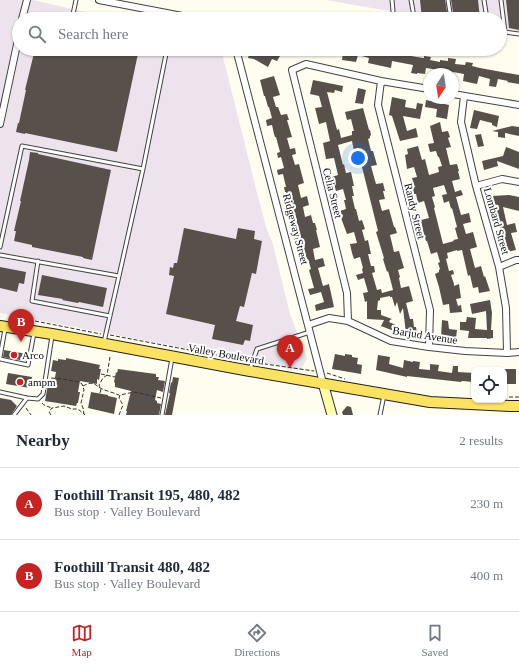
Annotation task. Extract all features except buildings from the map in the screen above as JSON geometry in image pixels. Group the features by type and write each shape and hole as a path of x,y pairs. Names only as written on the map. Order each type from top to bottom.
{"main road":[{"name":"Valley Boulevard","path":"3,327 35,326 52,334 105,339 172,356 251,366 323,383 430,402 519,406"}],"street":[{"path":"23,12 26,0"},
{"path":"99,0 151,12"},
{"path":"0,124 15,56"},
{"name":"Ridgeway Street","path":"238,56 332,415"},
{"name":"Celia Street","path":"348,321 347,293 292,70 306,64 382,81"},
{"path":"382,81 423,88"},
{"name":"Randy Street","path":"382,81 378,104 430,310 429,347"},
{"path":"459,95 519,105"},
{"name":"Lombard Street","path":"464,96 461,122 476,186 499,267 506,308 506,353"},
{"path":"476,186 502,179 519,182"},
{"path":"499,267 519,260"},
{"name":"Barjud Avenue","path":"308,325 329,318 348,321 391,341 465,351 506,353 519,352"}],"lane":[{"path":"73,12 76,0"},
{"path":"392,0 393,12"},
{"path":"411,0 413,11"},
{"path":"448,0 450,12"},
{"path":"484,0 485,12"},
{"path":"501,0 502,12"},
{"path":"507,32 519,34"},
{"path":"105,339 167,56"},
{"path":"0,247 22,146 143,169"},
{"path":"0,255 119,276"},
{"path":"38,261 32,301 110,316"},
{"path":"3,327 0,358 28,364 35,326"},
{"path":"251,366 257,349 310,332"},
{"path":"0,392 38,399 43,394 52,334"},
{"path":"162,415 172,356"},
{"path":"380,415 384,394"},
{"path":"14,415 28,398"}],"path":[{"path":"35,326 251,366 320,372 346,379"},
{"path":"100,393 101,389 99,385 103,378 107,375 110,357"},
{"path":"101,374 115,377"},
{"path":"46,377 79,382 83,386 84,390 81,403 85,415"},
{"path":"83,386 91,383 96,384 101,389 120,395 134,392 164,399"},
{"path":"119,415 123,405 119,398 120,395"},
{"path":"507,397 519,397"},
{"path":"38,399 44,405 52,408 64,406 72,409 78,409 85,415"},
{"path":"23,404 31,415"},
{"path":"51,415 49,412 52,408"}],"shaded area":[{"path":"0,0 33,0 85,12 12,12 12,56 223,56 258,197 267,230 272,241 290,314 307,358 301,370 0,313"},
{"path":"326,0 519,0 519,34 507,32 507,12 394,12"}],"place":[{"name":"Foothill Transit 480, 482","path":"21,342"},
{"name":"Arco","path":"14,355"},
{"name":"Foothill Transit 195, 480, 482","path":"290,368"},
{"name":"ampm","path":"20,382"}]}
